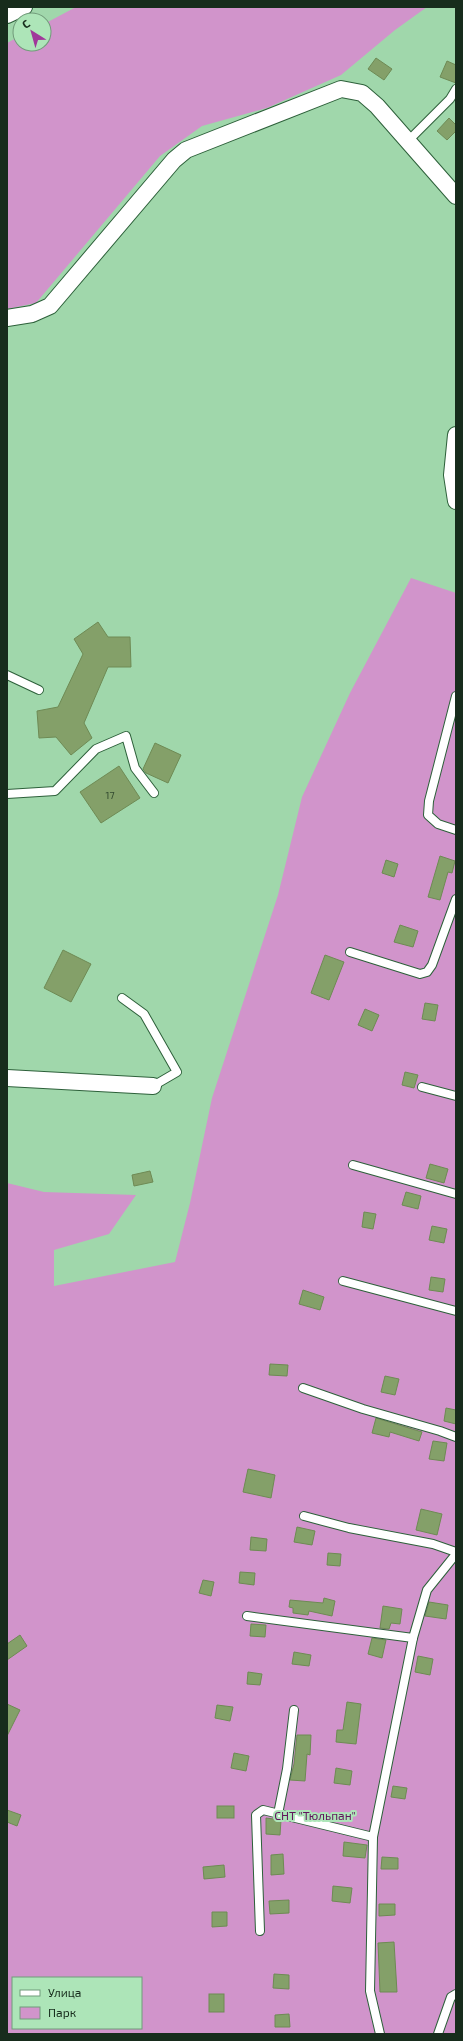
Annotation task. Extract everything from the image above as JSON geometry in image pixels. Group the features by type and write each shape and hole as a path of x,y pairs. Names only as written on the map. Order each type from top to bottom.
{"street":[{"path":"7,15 24,7"},
{"path":"7,318 32,314 50,306 174,160 186,150 341,90 362,93 377,106 456,196"},
{"path":"456,435 452,475 456,501"},
{"path":"7,1078 153,1086"}],"lane":[{"path":"408,141 453,100 456,89"},
{"path":"7,675 39,690"},
{"path":"456,696 453,719 429,801 428,815 438,824 456,830"},
{"path":"7,794 55,791 96,749 126,736 135,768 154,793"},
{"path":"350,952 420,974 427,972 432,965 456,899"},
{"path":"122,998 144,1014 177,1072 153,1086"},
{"path":"422,1087 456,1096"},
{"path":"353,1165 456,1194"},
{"path":"343,1281 456,1310"},
{"path":"303,1388 363,1409 456,1437"},
{"path":"304,1516 349,1528 433,1544 456,1553 427,1590 413,1638 373,1837 370,1990 380,2034"},
{"path":"247,1616 413,1638"},
{"path":"278,1814 287,1769 294,1710"},
{"path":"260,1931 256,1815 263,1810 373,1837"},
{"path":"438,2034 451,1997 456,1994"}],"green space":[{"path":"76,7 427,7 395,30 341,75 267,108 202,126 160,156 36,303 7,309 7,43 12,40 12,52 52,52 52,20"},
{"name":"СНТ \"Тюльпан\"","path":"411,578 456,593 456,2034 7,2034 7,1183 44,1192 136,1195 109,1234 54,1250 54,1286 175,1262 190,1203 212,1098 278,895 302,797 350,693"}],"building":[{"path":"376,58 392,69 384,80 368,69"},
{"path":"447,61 456,65 456,83 440,77"},
{"path":"449,118 456,125 456,131 447,140 437,131"},
{"path":"98,622 108,637 130,637 131,667 108,667 84,723 92,738 71,755 56,737 39,738 37,711 58,707 83,654 74,639"},
{"path":"155,743 181,755 168,783 146,773 143,769"},
{"path":"119,766 140,798 101,823 80,792"},
{"path":"440,856 455,861 452,873 448,872 440,900 428,897"},
{"path":"386,860 398,864 394,877 382,873"},
{"path":"400,925 418,931 413,947 394,942"},
{"path":"63,950 91,964 71,1002 44,988"},
{"path":"325,955 344,962 329,1000 311,993"},
{"path":"425,1003 438,1005 435,1021 422,1019"},
{"path":"365,1009 379,1015 372,1031 358,1025"},
{"path":"405,1072 418,1075 414,1088 402,1085"},
{"path":"430,1164 448,1169 444,1183 426,1178"},
{"path":"150,1171 153,1182 134,1186 132,1175"},
{"path":"406,1192 421,1196 418,1209 402,1205"},
{"path":"364,1212 376,1214 373,1229 362,1227"},
{"path":"432,1226 447,1229 444,1243 429,1240"},
{"path":"431,1277 445,1279 443,1292 429,1290"},
{"path":"303,1290 324,1297 320,1310 299,1304"},
{"path":"270,1364 288,1365 287,1376 269,1375"},
{"path":"385,1376 399,1379 395,1395 381,1392"},
{"path":"446,1408 456,1410 456,1424 444,1421"},
{"path":"376,1418 422,1432 419,1441 390,1432 389,1437 372,1433"},
{"path":"433,1441 447,1443 444,1461 429,1459"},
{"path":"248,1469 275,1475 271,1498 243,1492"},
{"path":"421,1509 442,1514 437,1535 416,1530"},
{"path":"297,1527 315,1531 312,1545 294,1542"},
{"path":"251,1537 267,1539 266,1551 250,1550"},
{"path":"328,1553 341,1554 340,1566 327,1565"},
{"path":"240,1572 255,1573 254,1585 239,1583"},
{"path":"203,1580 214,1582 211,1596 199,1593"},
{"path":"324,1598 335,1601 332,1616 309,1611 308,1615 293,1613 293,1608 289,1607 290,1600 323,1603"},
{"path":"429,1602 448,1605 446,1619 425,1616"},
{"path":"383,1606 402,1609 400,1624 391,1623 389,1629 380,1628"},
{"path":"251,1624 266,1625 265,1637 250,1636"},
{"path":"20,1635 27,1646 7,1660 7,1644"},
{"path":"372,1638 386,1640 382,1658 368,1654"},
{"path":"294,1652 311,1655 309,1666 292,1664"},
{"path":"418,1656 433,1659 430,1675 415,1672"},
{"path":"248,1672 262,1674 260,1685 247,1684"},
{"path":"347,1702 361,1704 356,1744 336,1742 337,1730 343,1730"},
{"path":"7,1704 20,1710 7,1736"},
{"path":"217,1705 233,1707 230,1721 215,1718"},
{"path":"297,1735 311,1735 310,1755 307,1754 305,1781 290,1780 294,1764"},
{"path":"234,1753 249,1756 246,1771 231,1768"},
{"path":"336,1768 352,1771 350,1785 334,1783"},
{"path":"393,1786 407,1788 405,1799 391,1797"},
{"path":"217,1806 234,1806 234,1818 217,1818"},
{"path":"7,1810 21,1815 17,1826 7,1822"},
{"path":"266,1818 281,1820 280,1835 266,1834"},
{"path":"344,1842 367,1845 365,1858 343,1856"},
{"path":"283,1854 284,1874 271,1875 271,1855"},
{"path":"382,1857 398,1858 398,1869 381,1869"},
{"path":"224,1865 225,1877 204,1879 203,1867"},
{"path":"333,1886 352,1888 350,1903 332,1901"},
{"path":"289,1900 289,1913 270,1914 269,1901"},
{"path":"379,1904 395,1904 395,1915 379,1916"},
{"path":"212,1912 227,1912 227,1926 212,1927"},
{"path":"394,1942 397,1992 380,1992 378,1943"},
{"path":"274,1974 289,1975 289,1989 273,1988"},
{"path":"209,1994 224,1994 224,2012 209,2012"},
{"path":"289,2014 290,2027 275,2027 275,2015"}]}
